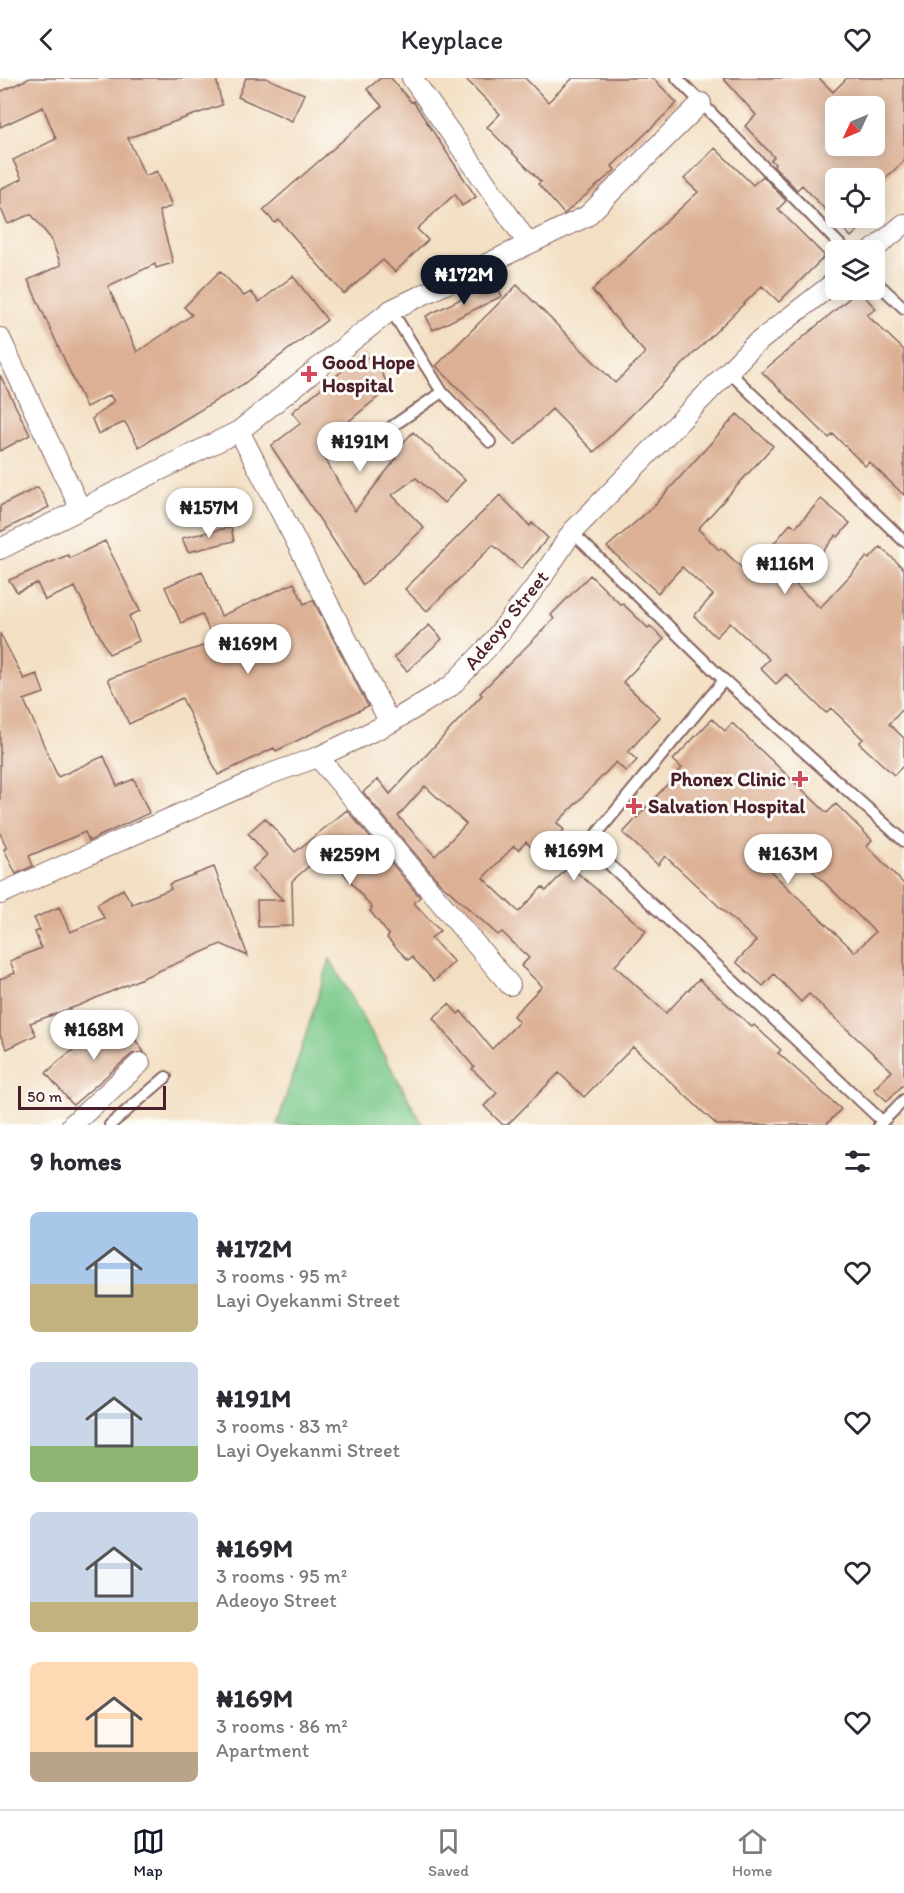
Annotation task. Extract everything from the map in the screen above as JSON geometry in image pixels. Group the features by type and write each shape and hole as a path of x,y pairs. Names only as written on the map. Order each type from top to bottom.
{"street":[{"path":"412,78 528,243"},
{"path":"0,549 239,431 390,310 587,216 701,103"},
{"path":"885,240 904,224"},
{"name":"Adeoyo Street","path":"0,894 390,723 451,686 490,645 539,582 572,532 727,370 753,346 825,290"},
{"path":"0,338 80,508"},
{"path":"239,431 390,723"},
{"path":"318,756 510,985"},
{"path":"72,1125 140,1064"}],"lane":[{"path":"677,78 835,240"},
{"path":"885,290 904,308"},
{"path":"390,310 442,392 490,442"},
{"path":"727,370 904,541"},
{"path":"371,441 442,392"},
{"path":"572,532 724,680 904,841"},
{"path":"724,680 595,836 592,842 594,849 880,1123 904,1100"},
{"path":"110,1125 166,1077"}],"green space":[{"path":"330,959 423,1125 277,1125"}],"building":[{"path":"30,78 216,78 222,105 128,138 145,176 157,171 172,206 159,211 173,263 156,268 155,264 108,286 137,352 192,315 184,307 220,271 244,296 251,292 259,302 293,276 327,320 242,385 139,447 125,422 98,434 92,419 114,401 110,395 86,407 28,280 61,265 51,239 31,214 8,224 0,207 0,189 22,179 13,160 56,139 43,107 0,127 0,92"},
{"path":"246,78 266,78 304,94 292,121 238,97"},
{"path":"381,78 391,78 411,102 413,101 476,197 462,206 455,194 417,229 428,240 395,272 383,260 344,294 279,220 275,223 263,210 382,106 367,89"},
{"path":"465,78 525,78 548,102 573,78 653,78 677,103 612,166 615,170 564,214 538,184 541,182 487,127 500,114"},
{"path":"723,78 819,78 833,92 847,78 904,78 904,161 885,179 885,168 825,168 825,209 802,185 797,190 774,166 771,160 774,157 745,126 756,115"},
{"path":"715,148 753,185 763,176 786,201 778,209 825,256 779,302 762,286 594,452 552,409 515,445 436,366 517,285 615,383 645,353 592,290 698,192 684,179"},
{"path":"843,228 861,228 851,237"},
{"path":"495,282 502,296 433,330 426,316"},
{"path":"847,300 868,300 876,309 867,315 904,350 904,495 869,462 865,466 833,434 829,438 762,372"},
{"path":"364,353 374,366 376,364 390,387 318,447 355,511 396,459 392,455 413,432 465,480 444,503 416,478 392,495 424,528 363,585 271,446 301,423 292,412"},
{"path":"0,375 30,435 0,451"},
{"path":"737,414 773,446 698,529 719,550 721,548 744,570 756,556 760,560 791,523 796,527 821,499 850,523 838,537 836,535 796,585 820,608 867,557 869,559 881,547 904,569 904,708 889,724 904,738 904,765 894,775 859,743 863,739 831,708 826,713 786,674 776,684 760,668 769,659 730,623 716,637 694,616 713,595 682,567 658,593 607,547 654,506"},
{"path":"38,487 49,507 0,532 0,506"},
{"path":"500,495 530,526 532,523 548,538 521,569 493,545 427,611 405,589"},
{"path":"231,527 234,541 188,552 182,538"},
{"path":"105,541 140,611 129,616 139,641 109,654 75,587 45,600 37,583 17,592 9,580 68,555 70,558"},
{"path":"202,571 221,616 294,583 304,604 313,600 368,706 276,751 274,748 218,775 182,698 129,724 108,679 214,642 202,614 181,623 165,587"},
{"path":"590,575 621,605 623,604 648,628 650,626 664,639 623,682 660,717 628,752 637,760 626,772 616,762 557,823 564,830 539,855 526,842 518,850 514,846 483,878 519,912 542,887 546,891 569,866 646,931 615,966 666,1013 699,979 752,1027 754,1025 781,1050 778,1053 841,1109 826,1125 717,1125 633,1047 584,1097 559,1073 507,1125 503,1125 484,1106 497,1093 472,1069 474,1067 433,1018 449,1004 458,1014 461,1011 492,1049 519,1022 513,1016 542,986 521,966 529,958 502,932 498,935 439,882 363,792 378,779 390,794 482,695 480,693 554,619 551,615","holes":["425,786 466,824 435,856 398,816"]},
{"path":"429,625 442,639 407,671 394,657"},
{"path":"0,633 24,679 37,674 44,693 24,700 58,777 104,756 117,786 134,779 149,813 89,841 85,832 29,856 33,866 16,874 4,849 7,848 0,833"},
{"path":"712,719 725,731 732,723 827,813 836,804 872,840 867,846 904,884 904,1084 887,1101 874,1089 892,1071 809,994 801,1002 774,974 763,986 736,962 756,941 665,856 658,865 623,833 682,768 673,760","holes":["781,840 875,932 855,952 761,862"]},
{"path":"347,810 420,897 414,903 440,931 431,938 454,962 434,981 412,957 408,960 387,938 389,935 370,911 372,908 326,851 292,881 293,926 258,927 257,900 283,900 252,869 267,855 248,833 265,818 295,852"},
{"path":"214,867 248,956 221,944 80,1005 30,1023 36,1035 7,1049 0,1035 0,979 15,973 10,961 41,948 35,932 40,930 34,918 59,907 70,932 104,918 97,904 123,889 132,904 171,889 169,884"},
{"path":"119,1017 144,1052 132,1054 73,1105 46,1073 61,1059"}],"place":[{"name":"Good Hope Hospital","path":"309,374"},
{"name":"Phonex Clinic","path":"800,779"},
{"name":"Salvation Hospital","path":"634,806"}]}
